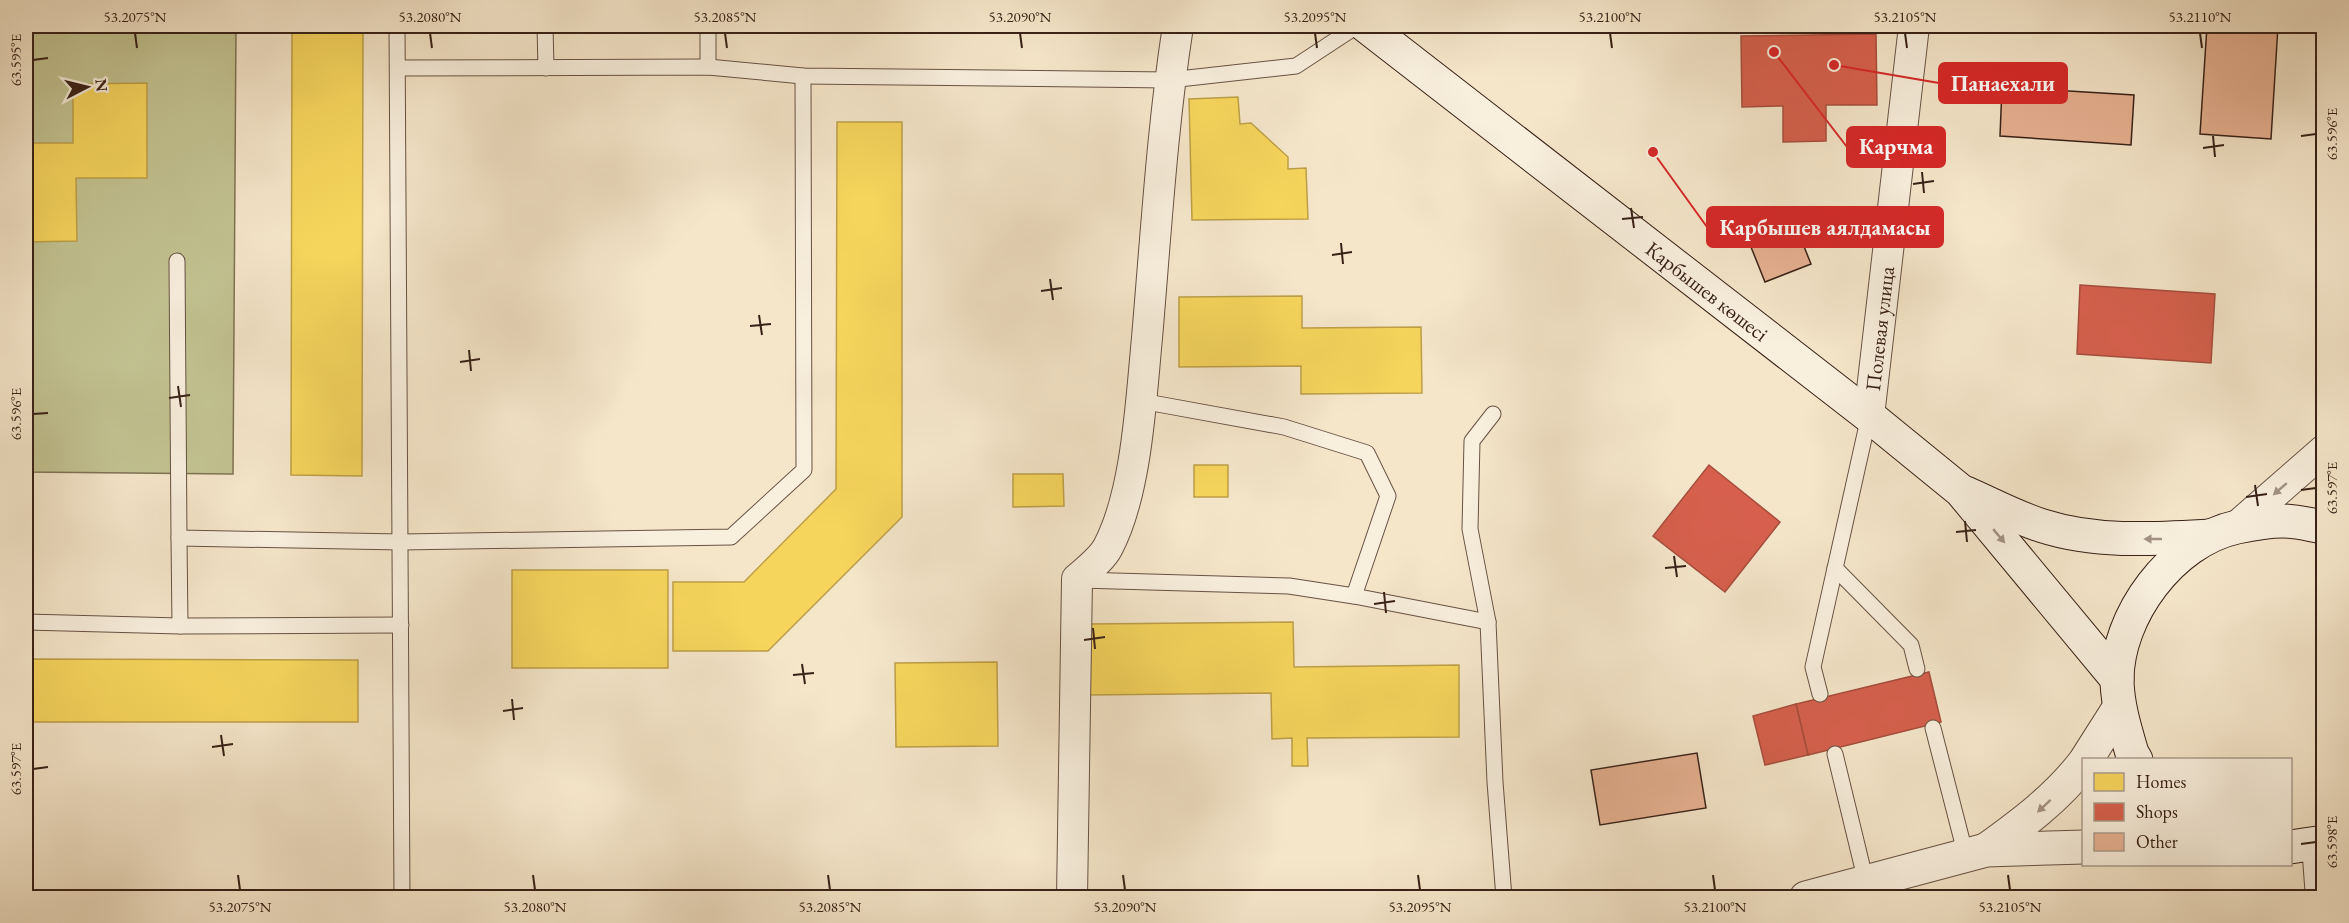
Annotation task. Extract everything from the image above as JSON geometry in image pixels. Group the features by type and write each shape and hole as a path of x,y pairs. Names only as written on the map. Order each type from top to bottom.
{"main road":[{"name":"Карбышев көшесі","path":"1366,26 1869,416 1961,491"},
{"path":"1961,491 2043,526 2103,537 2154,539 2224,531 2283,520 2324,527"},
{"path":"1961,491 2118,694"},
{"path":"2135,758 2132,753 2118,694 2124,635 2144,594 2174,560 2224,531"},
{"path":"2086,758 2118,694"},
{"path":"1806,897 1868,890 1976,853 2033,816 2068,783 2082,766"},
{"path":"1976,853 2082,847"}],"street":[{"path":"1072,897 1077,579 1107,549 1118,525 1131,470 1141,401 1170,80 1178,26"},
{"name":"Полевая улица","path":"1869,416 1914,26"},
{"path":"2224,531 2324,450"},
{"path":"2310,844 2321,897"}],"lane":[{"path":"397,26 402,897"},
{"path":"545,26 546,68"},
{"path":"708,26 708,67"},
{"path":"398,68 708,67 803,76 1170,80 1296,66 1357,26"},
{"path":"178,538 401,542 731,537 804,470 803,76"},
{"path":"177,261 180,626"},
{"path":"1141,401 1284,427 1367,453 1388,496 1354,596"},
{"path":"1493,414 1472,441 1470,530 1488,622 1495,782 1504,897"},
{"path":"1820,694 1813,667 1869,416"},
{"path":"1835,568 1911,645 1917,669"},
{"path":"1077,579 1290,586 1488,622"},
{"path":"26,622 180,626 401,625"},
{"path":"1933,728 1976,853"},
{"path":"1835,754 1868,890"}],"green space":[{"path":"26,26 236,26 233,474 26,472"}],"building: Homes":[{"path":"292,26 363,26 362,476 291,475"},
{"path":"147,83 147,178 76,178 77,241 26,242 26,143 73,143 73,84"},
{"path":"1238,97 1240,124 1251,123 1288,157 1288,169 1306,168 1308,219 1192,220 1189,99"},
{"path":"837,122 902,122 902,517 768,651 673,651 673,582 744,582 836,489"},
{"path":"1302,296 1302,328 1421,327 1422,393 1301,394 1301,366 1179,367 1179,297"},
{"path":"1194,465 1228,465 1228,497 1194,497"},
{"path":"1013,474 1063,474 1064,506 1013,507"},
{"path":"512,570 668,570 668,668 512,668"},
{"path":"1293,622 1294,667 1459,665 1459,737 1307,738 1308,766 1292,766 1292,738 1272,739 1271,693 1088,695 1088,624"},
{"path":"26,659 358,660 358,722 26,722"},
{"path":"997,662 998,746 896,747 895,663"}],"building: Shops":[{"path":"1876,34 1877,105 1826,105 1826,141 1783,142 1783,106 1742,107 1741,36"},
{"path":"2080,285 2215,294 2211,363 2077,354"},
{"path":"1709,465 1780,522 1725,592 1653,536"},
{"path":"1929,672 1941,722 1808,755 1796,704"},
{"path":"1796,704 1808,755 1765,765 1753,716"}],"building: Other":[{"path":"2207,26 2278,26 2271,139 2200,134"},
{"path":"2002,87 2134,95 2131,145 2000,136"},
{"path":"1791,214 1811,264 1765,282 1745,232"},
{"path":"1697,753 1706,808 1600,825 1591,770"}],"place":[{"name":"Карчма","path":"1774,52"},
{"name":"Панаехали","path":"1834,65"},
{"name":"Карбышев аялдамасы","path":"1653,152"}]}
